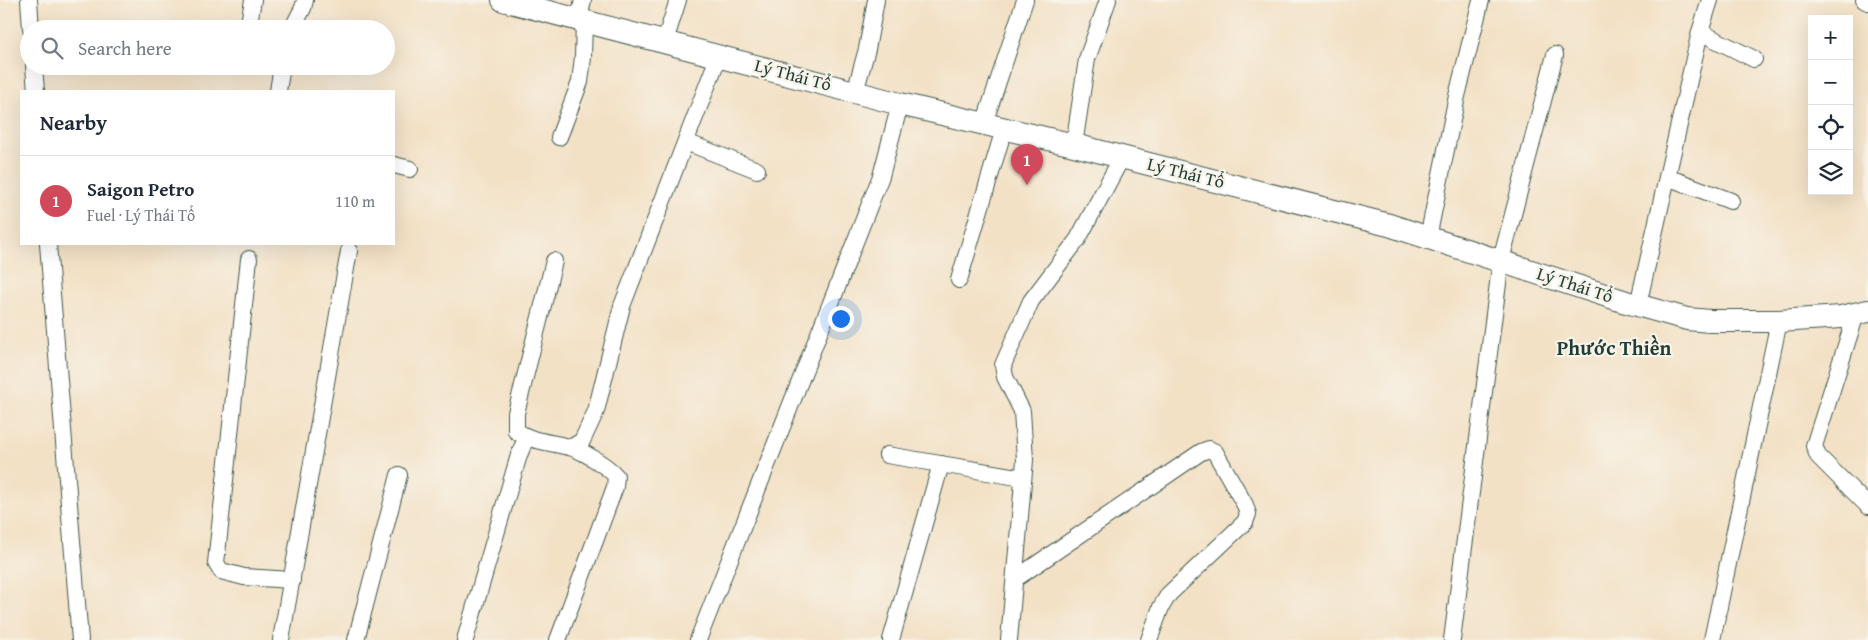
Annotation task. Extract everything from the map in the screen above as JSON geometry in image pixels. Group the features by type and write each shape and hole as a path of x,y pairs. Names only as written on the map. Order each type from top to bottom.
{"main road":[{"name":"Lý Thái Tổ","path":"503,0 582,13 664,42 900,104 1074,145 1389,225 1687,319 1779,321 1841,317 1862,313"}],"street":[{"path":"29,0 30,20"},
{"path":"250,20 253,0"},
{"path":"297,20 305,0"},
{"path":"664,42 678,0"},
{"path":"855,92 867,49 876,0"},
{"path":"959,280 1025,0"},
{"path":"1074,145 1087,59 1108,0"},
{"path":"1428,238 1458,96 1481,0"},
{"path":"1638,305 1700,32 1710,0"},
{"path":"1864,0 1868,2"},
{"path":"560,137 580,82 583,57 582,13"},
{"path":"1700,32 1754,59"},
{"path":"572,447 582,441 596,411 622,306 719,55"},
{"path":"1452,640 1500,260 1555,55"},
{"path":"35,75 36,90"},
{"path":"278,90 281,75"},
{"path":"698,640 881,176 900,104"},
{"path":"686,142 756,170"},
{"path":"1009,640 1025,460 1022,411 1006,378 1003,365 1031,301 1078,239 1122,157"},
{"path":"395,166 410,168"},
{"path":"1667,177 1731,201"},
{"path":"48,245 80,640"},
{"path":"281,640 349,251"},
{"path":"249,259 216,563 221,571 244,577 292,580"},
{"path":"554,261 516,413 516,431 526,438 572,447 610,469 616,476 615,487 558,640"},
{"path":"1862,313 1814,446 1818,456 1868,506"},
{"path":"1712,640 1779,321"},
{"path":"465,640 519,455 526,438"},
{"path":"1015,579 1201,452 1208,449 1215,452 1245,505 1248,514 1245,522 1169,594 1161,607 1148,640"},
{"path":"887,455 1023,478"},
{"path":"891,640 941,464"},
{"path":"356,640 399,475"}],"place":[{"name":"Saigon Petro","path":"1027,185"}],"district":[{"name":"Phước Thiền","path":"1614,348"}]}
